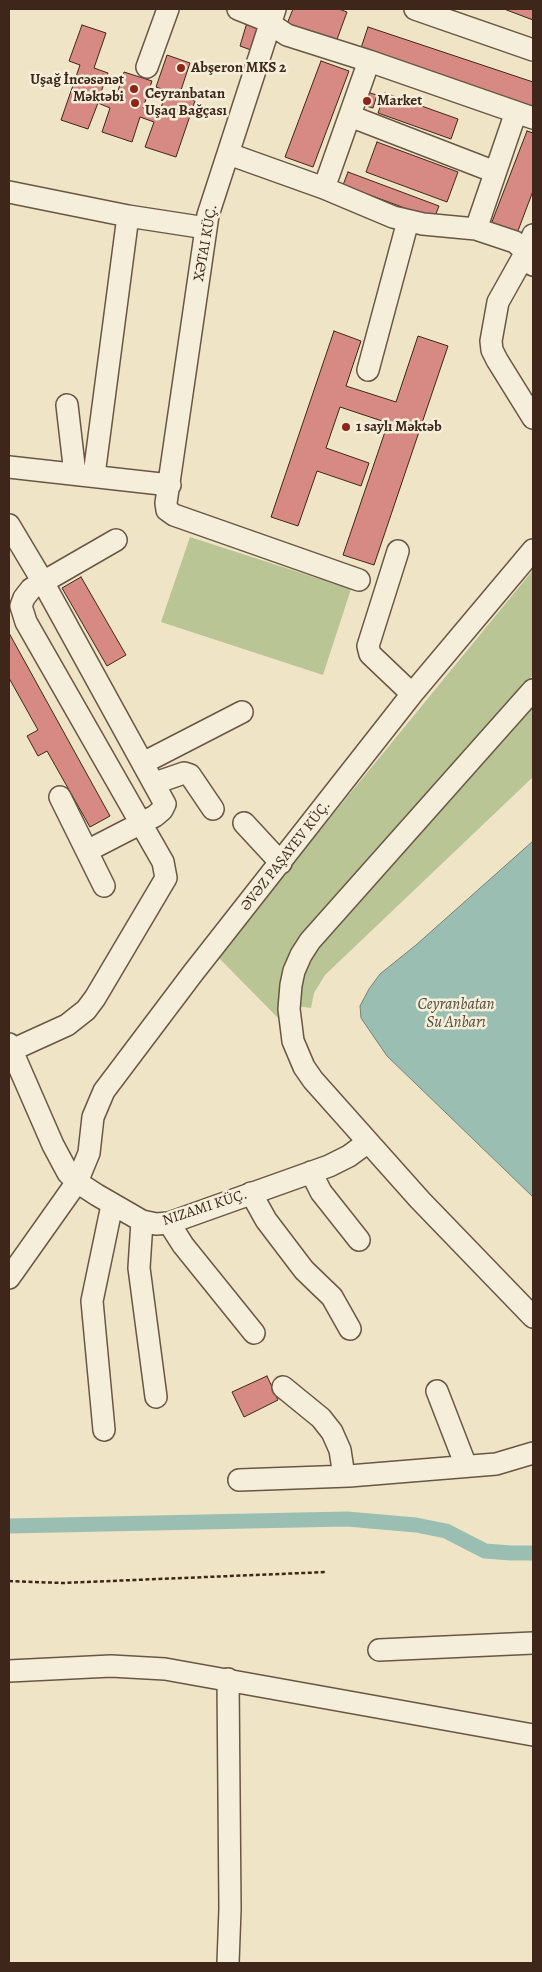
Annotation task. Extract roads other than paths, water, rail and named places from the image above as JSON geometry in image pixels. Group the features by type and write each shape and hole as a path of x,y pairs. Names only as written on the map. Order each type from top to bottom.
{"street":[{"path":"147,67 168,9"},
{"path":"238,9 273,17 287,35 525,115 494,172 476,229"},
{"path":"425,10 533,50"},
{"name":"XƏTAI KÜÇ.","path":"273,17 211,205 206,228 166,503 167,510 174,515 358,580"},
{"path":"324,188 369,61"},
{"path":"350,116 494,172"},
{"path":"229,154 324,188 393,217 423,224 476,229 515,242 531,251 498,302 490,341 497,360 533,418"},
{"path":"9,192 128,216 206,228"},
{"path":"84,475 128,216"},
{"path":"368,370 408,221"},
{"path":"67,406 84,475"},
{"path":"9,467 170,485"},
{"path":"9,525 43,582 165,804 162,810 141,824 87,851"},
{"path":"10,1047 68,1025 86,1010 166,878 163,862 26,622 21,606 31,589 116,540"},
{"name":"ƏVƏZ PAŞAYEV KÜÇ.","path":"9,1278 77,1182 89,1153 93,1117 104,1091 192,973 281,863 412,694 533,550"},
{"path":"398,551 368,646 370,654 412,694"},
{"path":"533,690 310,941 294,971 289,1009 293,1041 313,1080 420,1200 533,1317"},
{"path":"143,763 242,712"},
{"path":"155,783 184,773 190,775 212,809"},
{"path":"60,797 104,886"},
{"path":"244,823 281,863"},
{"name":"NIZAMI KÜÇ.","path":"10,1047 53,1145 68,1172 77,1182 112,1205 142,1221 156,1224 169,1223 311,1172 349,1156 368,1142"},
{"path":"311,1172 321,1192 359,1240"},
{"path":"251,1193 266,1220 304,1270 332,1296 350,1329"},
{"path":"104,1430 92,1301 112,1205"},
{"path":"142,1221 139,1268 156,1397"},
{"path":"169,1223 183,1245 254,1333"},
{"path":"283,1387 321,1418 332,1432 340,1450 344,1476"},
{"path":"437,1391 466,1466"},
{"path":"240,1480 344,1476 496,1464 533,1453"},
{"path":"379,1650 533,1643"},
{"path":"9,1671 139,1666 165,1669 533,1735"},
{"path":"228,1679 230,1909 228,1963"}],"water":[{"name":"Ceyranbatan Su Anbarı","path":"533,841 533,1197 387,1056 361,1018 360,1006 380,974 416,945"}],"waterway":[{"path":"9,1526 347,1519 416,1525 446,1531 485,1551 533,1553"}],"place":[{"name":"Abşeron MKS 2","path":"181,68"},
{"name":"Uşağ İncəsənət Məktəbi","path":"134,89"},
{"name":"Market","path":"367,101"},
{"name":"Ceyranbatan Uşaq Bağçası","path":"135,103"},
{"name":"1 saylı Məktəb","path":"346,427"}]}
